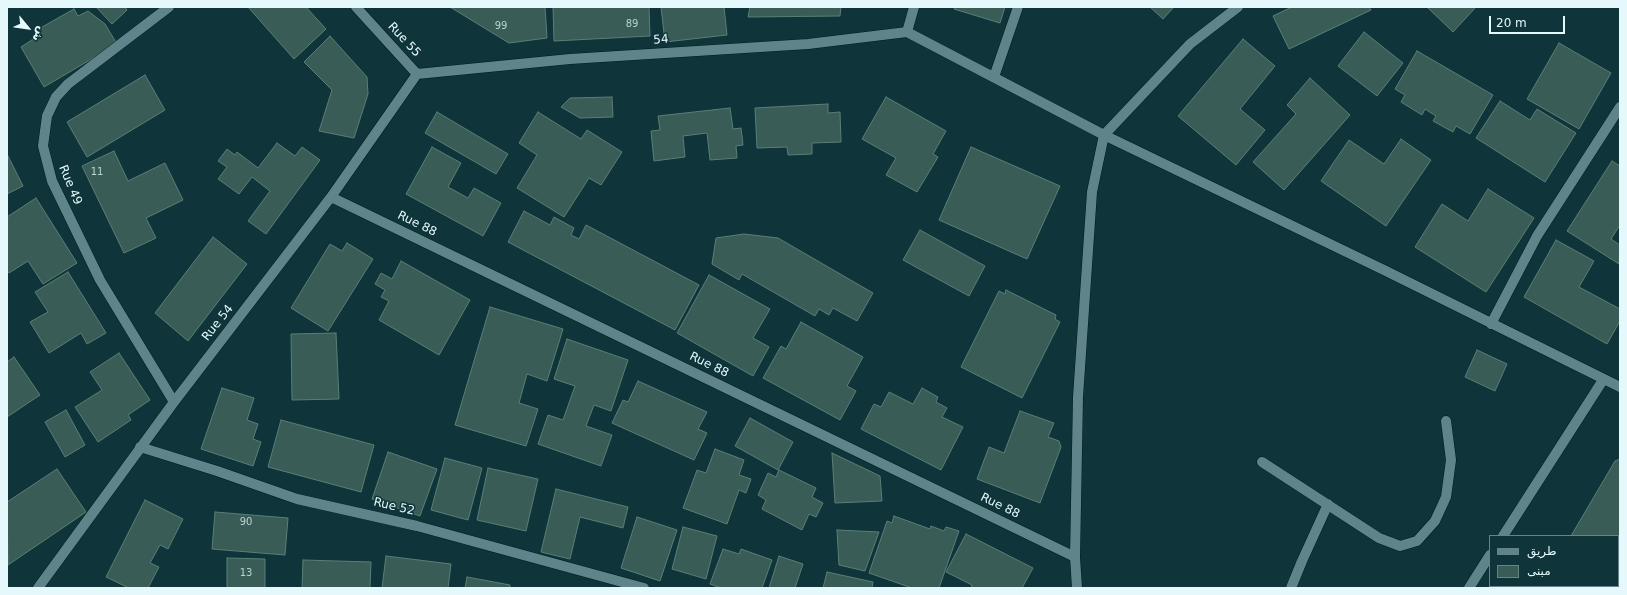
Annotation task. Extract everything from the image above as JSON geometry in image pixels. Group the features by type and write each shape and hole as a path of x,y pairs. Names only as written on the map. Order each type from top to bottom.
{"street":[{"name":"Rue 49","path":"169,7 68,84 56,97 47,116 43,146 52,182 100,280 174,402"},
{"name":"Rue 55","path":"356,7 418,74"},
{"path":"914,7 907,32 1104,135 1620,387"},
{"path":"994,77 1018,7"},
{"path":"1077,588 1075,557 1078,390 1092,192 1104,135 1190,44 1238,7"},
{"name":"54","path":"418,74 570,59 808,44 907,32"},
{"name":"Rue 54","path":"38,588 140,447 331,197 418,74"},
{"path":"1492,324 1537,236 1620,107"},
{"name":"Rue 88","path":"331,197 1075,557"},
{"path":"1504,535 1603,380"},
{"path":"1262,462 1379,538 1400,546 1417,541 1435,521 1446,497 1451,460 1446,421"},
{"name":"Rue 52","path":"140,447 217,471 297,499 417,526 644,588"},
{"path":"1291,588 1328,504"},
{"path":"1469,588 1489,558"}],"building":[{"path":"96,7 125,7 127,10 112,24"},
{"path":"248,7 306,7 326,29 294,59"},
{"path":"450,7 545,7 547,38 509,43"},
{"path":"553,7 649,7 650,36 554,41"},
{"path":"661,7 724,7 727,35 665,42"},
{"path":"750,7 841,7 840,16 748,17"},
{"path":"955,7 1005,7 1000,23 954,9"},
{"path":"1150,7 1174,7 1163,19"},
{"path":"1292,7 1369,7 1371,10 1289,49 1273,16"},
{"path":"1427,7 1476,7 1453,32"},
{"path":"74,9 78,16 88,11 105,24 117,44 44,87 21,47 38,36 35,31"},
{"path":"1364,32 1403,63 1377,96 1338,66"},
{"path":"330,36 367,77 368,94 354,138 319,131 332,90 304,62"},
{"path":"1243,39 1275,66 1240,109 1265,130 1236,165 1178,116"},
{"path":"1559,43 1611,73 1579,129 1527,99"},
{"path":"1417,51 1493,95 1470,134 1456,126 1453,132 1433,121 1436,116 1425,109 1422,115 1401,102 1405,95 1395,89"},
{"path":"145,75 165,110 87,157 67,122"},
{"path":"1310,78 1350,115 1284,190 1253,162 1296,114 1287,105"},
{"path":"612,97 613,117 580,118 561,107 570,98"},
{"path":"886,97 946,131 933,154 938,157 917,192 886,175 896,158 862,139"},
{"path":"1500,101 1530,120 1537,109 1576,133 1545,182 1476,138"},
{"path":"828,104 828,113 840,112 841,142 812,143 812,154 788,155 787,147 757,148 755,108"},
{"path":"730,108 733,129 741,128 743,145 736,146 737,158 710,160 707,133 683,136 685,157 654,161 651,131 660,130 658,116"},
{"path":"437,112 508,154 496,174 425,133"},
{"path":"538,112 581,139 587,130 622,152 601,185 589,178 564,217 517,188 537,155 519,143"},
{"path":"1401,139 1431,160 1386,226 1321,181 1349,140 1384,164"},
{"path":"277,143 295,156 302,147 320,160 266,234 248,221 270,191 252,177 239,194 218,179 227,167 218,161 227,149 235,155 237,152 258,168"},
{"path":"432,147 461,163 448,187 468,198 474,188 501,203 483,236 406,194"},
{"path":"971,147 1060,186 1027,259 939,220"},
{"path":"114,151 128,181 165,163 183,200 146,218 156,238 124,253 82,166"},
{"path":"7,154 23,186 7,194"},
{"path":"1612,161 1620,166 1620,225 1611,239 1620,245 1619,264 1567,231"},
{"path":"1488,189 1534,218 1486,292 1415,247 1442,204 1468,221"},
{"path":"36,198 77,263 43,284 28,261 9,273 7,270 7,217"},
{"path":"524,211 550,225 554,217 574,228 571,235 579,239 586,225 699,285 675,330 508,242"},
{"path":"920,230 985,266 969,296 903,260"},
{"path":"744,234 778,238 873,293 857,321 833,308 829,315 819,309 815,316 742,274 739,280 712,264 716,238"},
{"path":"213,237 247,264 188,341 155,313"},
{"path":"1556,240 1594,261 1579,287 1620,309 1620,321 1607,344 1524,297"},
{"path":"347,243 373,259 328,331 291,308 330,244 342,251"},
{"path":"401,261 470,300 439,355 379,320 389,301 381,297 385,290 375,284 381,273 392,279"},
{"path":"68,272 106,333 87,344 81,333 49,353 30,322 48,312 35,292"},
{"path":"709,275 770,309 753,338 769,347 753,376 677,333"},
{"path":"1006,290 1056,315 1055,319 1060,322 1022,398 961,367 999,291 1005,294"},
{"path":"490,307 563,329 547,381 527,374 519,403 538,409 526,446 455,425"},
{"path":"801,322 863,357 847,386 856,391 840,420 763,378 781,346 786,349"},
{"path":"336,333 339,399 292,400 291,334"},
{"path":"567,339 628,360 611,411 594,405 586,426 612,435 601,466 538,444 548,415 563,420 575,386 554,379"},
{"path":"1477,350 1507,364 1495,391 1465,377"},
{"path":"119,353 150,400 128,415 131,420 98,442 75,407 102,390 90,372"},
{"path":"14,357 40,395 7,417 7,362"},
{"path":"638,381 707,412 698,429 707,433 694,460 612,423 623,400 628,402"},
{"path":"222,388 254,398 247,420 258,424 253,439 261,442 253,466 201,449"},
{"path":"922,388 938,397 936,402 947,408 942,417 963,427 941,470 861,429 874,404 881,407 889,392 913,404"},
{"path":"66,410 85,445 65,457 45,422"},
{"path":"1020,411 1054,423 1048,437 1059,441 1061,447 1040,503 977,479 989,447 1004,453"},
{"path":"750,418 793,442 778,470 735,446"},
{"path":"281,420 374,445 361,492 268,467"},
{"path":"715,449 744,460 739,475 751,479 746,493 739,490 727,524 683,508 697,470 706,473"},
{"path":"388,452 437,469 420,516 372,499"},
{"path":"832,453 880,476 882,501 835,503"},
{"path":"445,458 482,468 468,520 431,510"},
{"path":"1620,459 1619,553 1619,535 1572,535 1615,461"},
{"path":"488,468 538,479 526,531 477,520"},
{"path":"57,469 86,512 8,565 7,502"},
{"path":"779,470 816,488 812,497 823,503 816,517 809,514 802,530 762,509 766,500 758,495 768,473 776,477"},
{"path":"556,489 628,507 623,528 580,517 570,559 541,552"},
{"path":"145,500 183,519 168,549 160,545 150,563 159,567 148,588 129,588 106,577"},
{"path":"215,512 288,518 285,555 212,549"},
{"path":"894,516 930,529 931,526 944,531 946,527 959,531 939,588 912,588 869,573 887,521 892,523"},
{"path":"637,517 677,530 660,581 621,568"},
{"path":"683,527 717,536 706,579 672,569"},
{"path":"837,530 879,532 865,571 839,565"},
{"path":"966,534 1033,568 1022,588 971,588 972,585 946,572"},
{"path":"723,549 739,554 741,549 772,560 762,588 721,588 710,584"},
{"path":"386,556 451,564 448,588 382,588"},
{"path":"779,556 803,564 795,588 769,588"},
{"path":"227,558 265,559 265,588 227,588"},
{"path":"303,560 371,562 370,588 302,588"},
{"path":"827,572 873,582 872,588 823,588"},
{"path":"467,577 510,585 510,588 465,588"}]}
